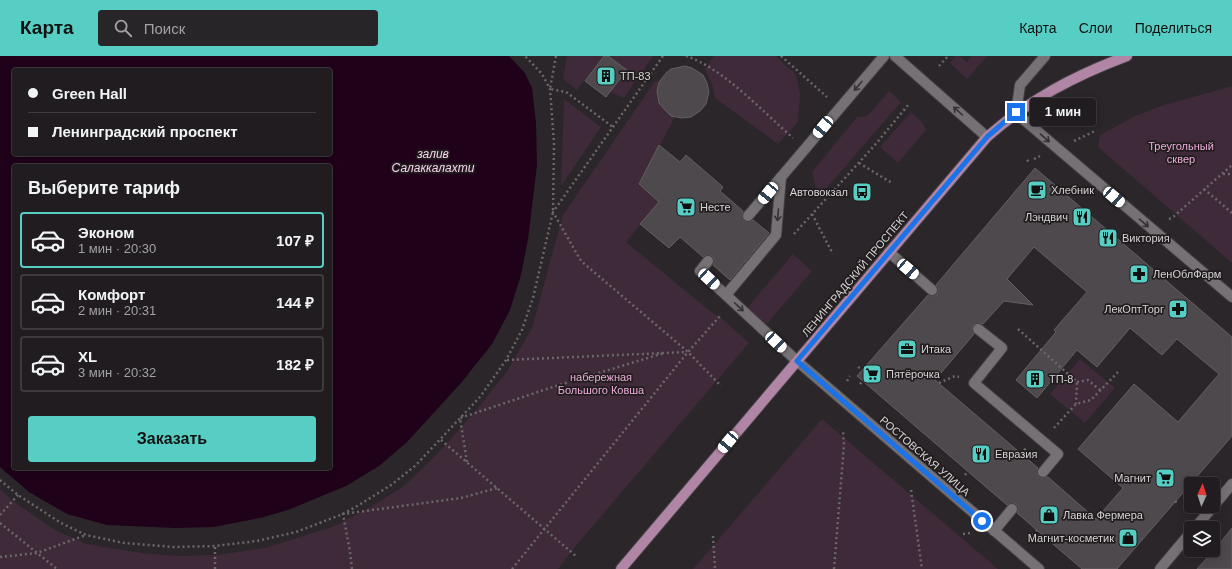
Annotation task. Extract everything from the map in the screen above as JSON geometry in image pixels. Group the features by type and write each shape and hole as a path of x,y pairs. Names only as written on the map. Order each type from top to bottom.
{"main road":[{"name":"ЛЕНИНГРАДСКИЙ ПРОСПЕКТ","path":"620,569 987,137 1016,112 1062,84 1096,68 1127,56"}],"street":[{"path":"748,216 884,56"},
{"path":"895,56 987,137"},
{"path":"1045,56 1020,85 1016,112 1232,297"},
{"path":"729,298 776,235 782,176"},
{"path":"889,252 932,290"},
{"name":"РОСТОВСКАЯ УЛИЦА","path":"708,261 700,271 797,361 1038,569"},
{"path":"978,329 1002,348 974,383 1058,454 1042,472"},
{"path":"1201,521 1232,484"},
{"path":"994,531 1012,509"},
{"path":"1160,569 1184,540"}],"path":[{"path":"525,56 542,74 550,88 566,92 613,127"},
{"path":"0,480 18,495 61,523 86,535 124,544 174,547 215,546 257,541 296,532 342,514 391,485 415,466 480,397 506,360 522,330 533,298 553,212 554,143 550,88 556,56"},
{"path":"553,212 663,56"},
{"path":"686,56 698,60 735,86 805,149"},
{"path":"781,56 826,96 841,106"},
{"path":"939,66 948,56"},
{"path":"791,237 859,163 909,104"},
{"path":"1027,160 1030,163"},
{"path":"859,163 892,183"},
{"path":"1172,218 1232,165"},
{"path":"1223,174 1232,174"},
{"path":"1204,189 1232,213"},
{"path":"553,212 581,261 688,352 721,386"},
{"path":"812,214 833,254"},
{"path":"512,569 688,352 720,316 729,298"},
{"path":"1018,329 1077,382"},
{"path":"506,360 688,352"},
{"path":"460,418 553,387 664,353"},
{"path":"858,366 863,370"},
{"path":"1043,441 1076,404 1091,400 1118,372"},
{"path":"860,384 863,380"},
{"path":"1077,382 1088,380 1100,390"},
{"path":"1076,404 1077,382"},
{"path":"460,418 467,462"},
{"path":"834,569 844,445 843,431"},
{"path":"440,440 498,488 576,557"},
{"path":"964,475 968,471"},
{"path":"342,514 461,498 498,488"},
{"path":"911,490 922,569"},
{"path":"0,515 18,495"},
{"path":"1175,501 1179,504"},
{"path":"342,514 352,569"},
{"path":"0,523 57,569"},
{"path":"1033,535 1037,530"},
{"path":"0,557 37,553 86,535"},
{"path":"713,536 715,569"},
{"path":"215,546 215,569"}],"green space":[{"path":"567,56 604,56 577,90 563,79"},
{"path":"608,56 653,56 624,98 610,92 627,70"},
{"path":"714,56 775,56 796,74 800,94 798,122 778,144 715,98 712,84 705,69"},
{"path":"956,56 960,56 967,62 972,56 987,56 967,79 950,63"},
{"name":"набережная Большого Ковша","path":"655,81 659,82 659,98 662,106 669,114 675,117 639,184 659,202 626,242 710,311 720,317 749,343 574,548 558,569 0,569 0,489 13,501 55,530 86,544 141,553 178,556 217,555 265,548 332,527 369,508 404,486 437,454 473,414 506,373 532,328 563,215"},
{"name":"Треугольный сквер","path":"1232,86 1232,263 1098,147 1100,135 1135,116 1164,105"},
{"path":"889,91 901,102 818,198 812,172 857,117 867,116"},
{"path":"564,99 601,127 561,186"},
{"path":"911,112 923,123 926,130 898,163 880,147"},
{"path":"793,254 812,271 761,331 742,314"},
{"path":"1080,359 1115,388 1085,423 1050,394"},
{"path":"822,419 998,569 693,569"}],"water":[{"name":"залив Салаккалахти","path":"0,56 509,56 525,73 532,88 536,123 537,165 528,239 521,275 510,310 492,344 461,383 407,442 379,466 346,486 288,510 260,518 214,527 175,528 107,525 67,514 29,492 0,467"}],"building":[{"name":"ТП-83","path":"604,56 608,56 627,70 606,97 585,81"},
{"path":"685,66 692,68 703,75 709,92 706,104 700,111 691,117 682,118 671,116 664,109 659,103 657,91 659,82 666,73 671,69"},
{"path":"659,145 680,162 686,155 723,187 720,191 743,211 742,215 744,221 750,222 753,220 769,233 730,280 713,265 714,259 712,256 706,255 703,257 680,237 669,248 640,224 659,202 639,184"},
{"path":"1035,168 1232,337 1232,436 1197,477 1184,477 1184,492 1117,569 1082,569 1017,513 1018,510 1016,504 1013,503 1007,505 857,376 928,295 934,296 937,294 938,288 936,285","holes":["1034,247 1087,292 1054,330 1056,332 1016,380 1037,398 1077,350 1097,367 1130,328 1162,355 1177,339 1219,374 1178,422 1134,384 1078,449 1123,488 1096,519 1048,477 1039,477 1037,474 1038,468 935,380 974,334 972,328 973,325 979,323 983,324 1004,301 1033,305 1007,279"]},
{"path":"1232,528 1232,569 1197,569 1208,557 1220,557 1220,543"}],"place":[{"name":"ТП-83","path":"606,76"},
{"name":"Хлебник","path":"1037,190"},
{"name":"Автовокзал","path":"862,192"},
{"name":"Несте","path":"686,207"},
{"name":"Лэндвич","path":"1082,217"},
{"name":"Виктория","path":"1108,238"},
{"name":"ЛенОблФарм","path":"1139,274"},
{"name":"ЛекОптТорг","path":"1178,309"},
{"name":"Итака","path":"907,349"},
{"name":"Пятёрочка","path":"872,374"},
{"name":"ТП-8","path":"1035,379"},
{"name":"Евразия","path":"981,454"},
{"name":"Магнит","path":"1165,478"},
{"name":"Лавка Фермера","path":"1049,515"},
{"name":"Магнит-косметик","path":"1128,538"}],"route":[{"path":"982,521 797,361 987,137 1016,112"}]}
